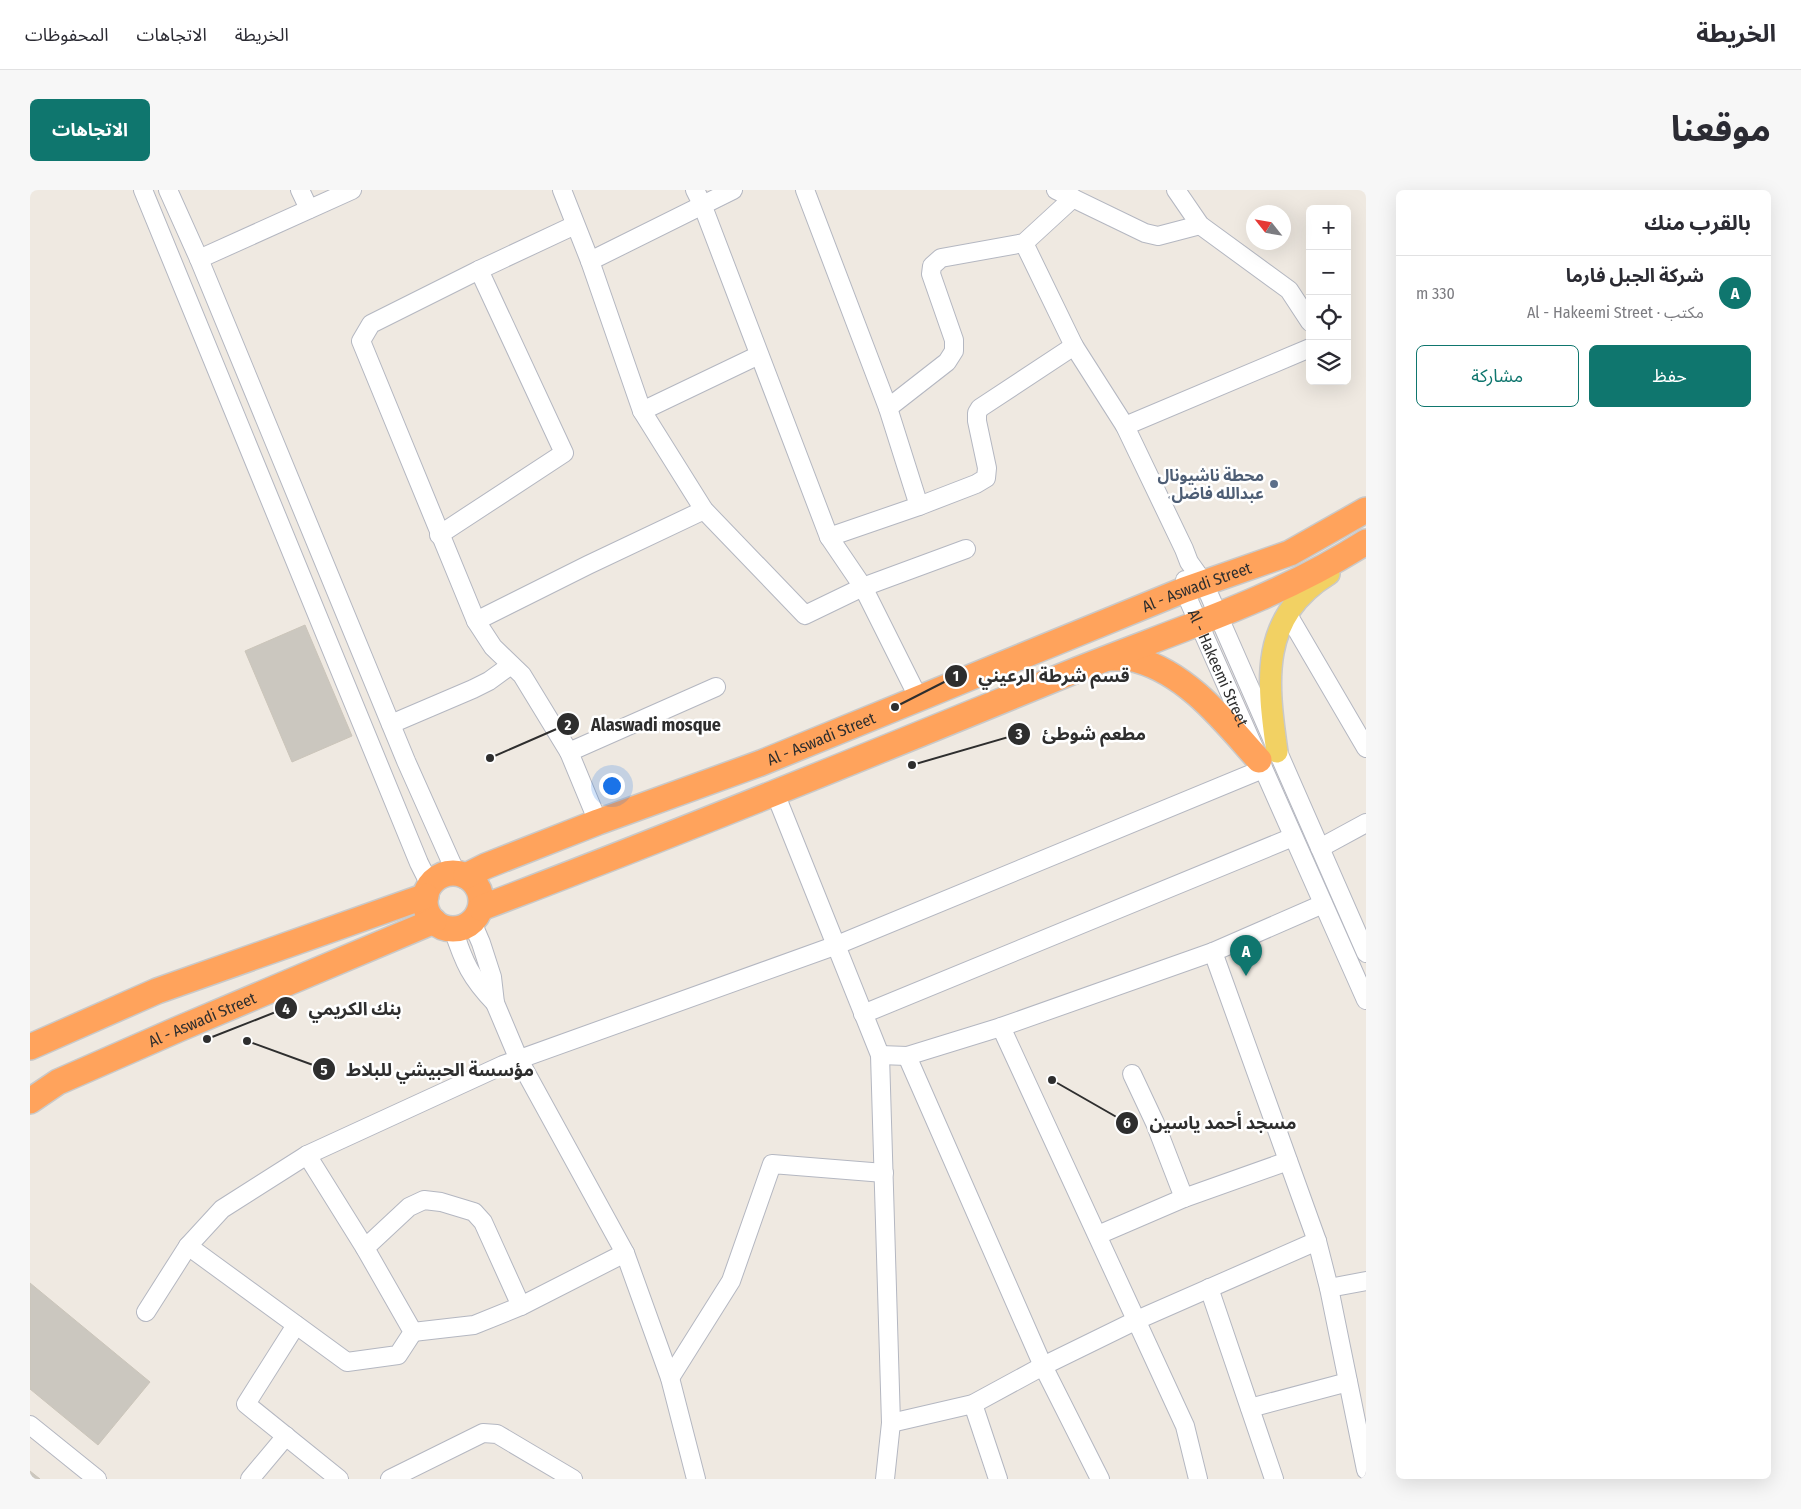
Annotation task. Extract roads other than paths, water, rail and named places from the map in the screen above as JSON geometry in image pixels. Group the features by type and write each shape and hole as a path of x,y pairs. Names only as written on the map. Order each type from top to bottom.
{"highway":[{"name":"Al - Aswadi Street","path":"461,874 761,763 1194,586 1290,553 1366,510"},
{"name":"Al - Aswadi Street","path":"30,1101 58,1082 190,1024 460,920 1107,657 1208,619 1301,580 1342,558 1366,542"},
{"path":"1107,657 1134,659 1151,664 1165,672 1195,694 1266,760"},
{"path":"446,874 461,874 476,884 481,895 460,920 427,910 428,891 437,878 446,874"},
{"path":"30,1047 157,991 428,891"}],"main road":[{"path":"1301,580 1366,556"},
{"path":"1266,760 1271,713 1270,676 1273,650 1279,628 1287,613 1300,596 1313,584 1340,567"}],"street":[{"path":"143,190 419,863 428,891"},
{"path":"168,190 199,259 406,761 461,874"},
{"path":"300,190 309,209"},
{"path":"199,259 352,190"},
{"path":"562,190 590,261 642,411 704,510 805,614 863,587 966,549"},
{"path":"590,261 699,197 733,190"},
{"path":"805,190 888,408 919,506"},
{"path":"1056,190 1145,234 1158,236 1200,225"},
{"path":"1176,190 1200,225 1289,290 1306,316"},
{"path":"699,197 828,536 863,587 919,698"},
{"path":"888,408 947,362 954,351 954,340 931,274 932,266 940,258 1024,243 1073,198"},
{"path":"575,225 371,324 361,341 439,535 476,621 493,647 522,675 569,752 598,822"},
{"name":"Al - Hakeemi Street","path":"1024,243 1074,346 1125,426 1184,549 1194,586 1266,760 1293,837 1366,1000"},
{"path":"439,535 564,454 479,270"},
{"path":"828,536 919,506 976,484 986,478 987,468 977,421 980,408 1074,346"},
{"path":"1125,426 1306,350"},
{"path":"642,411 760,354"},
{"path":"476,621 704,510"},
{"path":"1287,613 1366,748"},
{"path":"391,724 473,689 489,681 511,665"},
{"path":"569,752 716,687"},
{"path":"146,1312 188,1246 222,1208 307,1155 503,1065 837,945 1266,760"},
{"name":"Al - Hakeemi Street","path":"1266,760 1320,848 1366,953"},
{"path":"775,793 880,1054 891,1423 885,1479"},
{"path":"1320,848 1366,824"},
{"path":"864,1014 1293,837"},
{"path":"880,1054 907,1056 1002,1027 1213,952 1323,904"},
{"path":"460,920 481,943 492,977 495,1004 519,1060 625,1253 670,1378 696,1479"},
{"path":"1213,952 1317,1241 1329,1288 1366,1470"},
{"path":"1002,1027 1185,1426 1198,1479"},
{"path":"907,1056 1044,1366 1100,1479"},
{"path":"1132,1074 1155,1123 1184,1198"},
{"path":"307,1155 365,1248 412,1332"},
{"path":"1098,1235 1184,1198 1288,1161"},
{"path":"670,1378 731,1280 772,1164 884,1173"},
{"path":"365,1248 409,1207 424,1200 457,1206 474,1212 483,1222 522,1306"},
{"path":"891,1423 973,1404 1137,1320 1317,1241"},
{"path":"188,1246 347,1362 398,1355 412,1332"},
{"path":"412,1332 474,1325 522,1306 625,1253"},
{"path":"1329,1288 1366,1281"},
{"path":"1209,1288 1274,1479"},
{"path":"296,1325 246,1404 339,1479"},
{"path":"1250,1408 1348,1382"},
{"path":"973,1404 998,1479"},
{"path":"30,1425 97,1479"},
{"path":"390,1479 483,1433 497,1434 574,1479"},
{"path":"250,1479 286,1436"}],"place":[{"name":"محطة ناشيونال .عبدالله فاضل","path":"1274,484"},
{"name":"قسم شرطة الرعيني","path":"895,707"},
{"name":"Alaswadi mosque","path":"490,758"},
{"name":"مطعم شوطئ","path":"912,765"},
{"name":"شركة الجبل فارما","path":"1246,976"},
{"name":"بنك الكريمي","path":"207,1039"},
{"name":"مؤسسة الحبيشي للبلاط","path":"247,1041"},
{"name":"مسجد أحمد ياسين","path":"1052,1080"}]}
